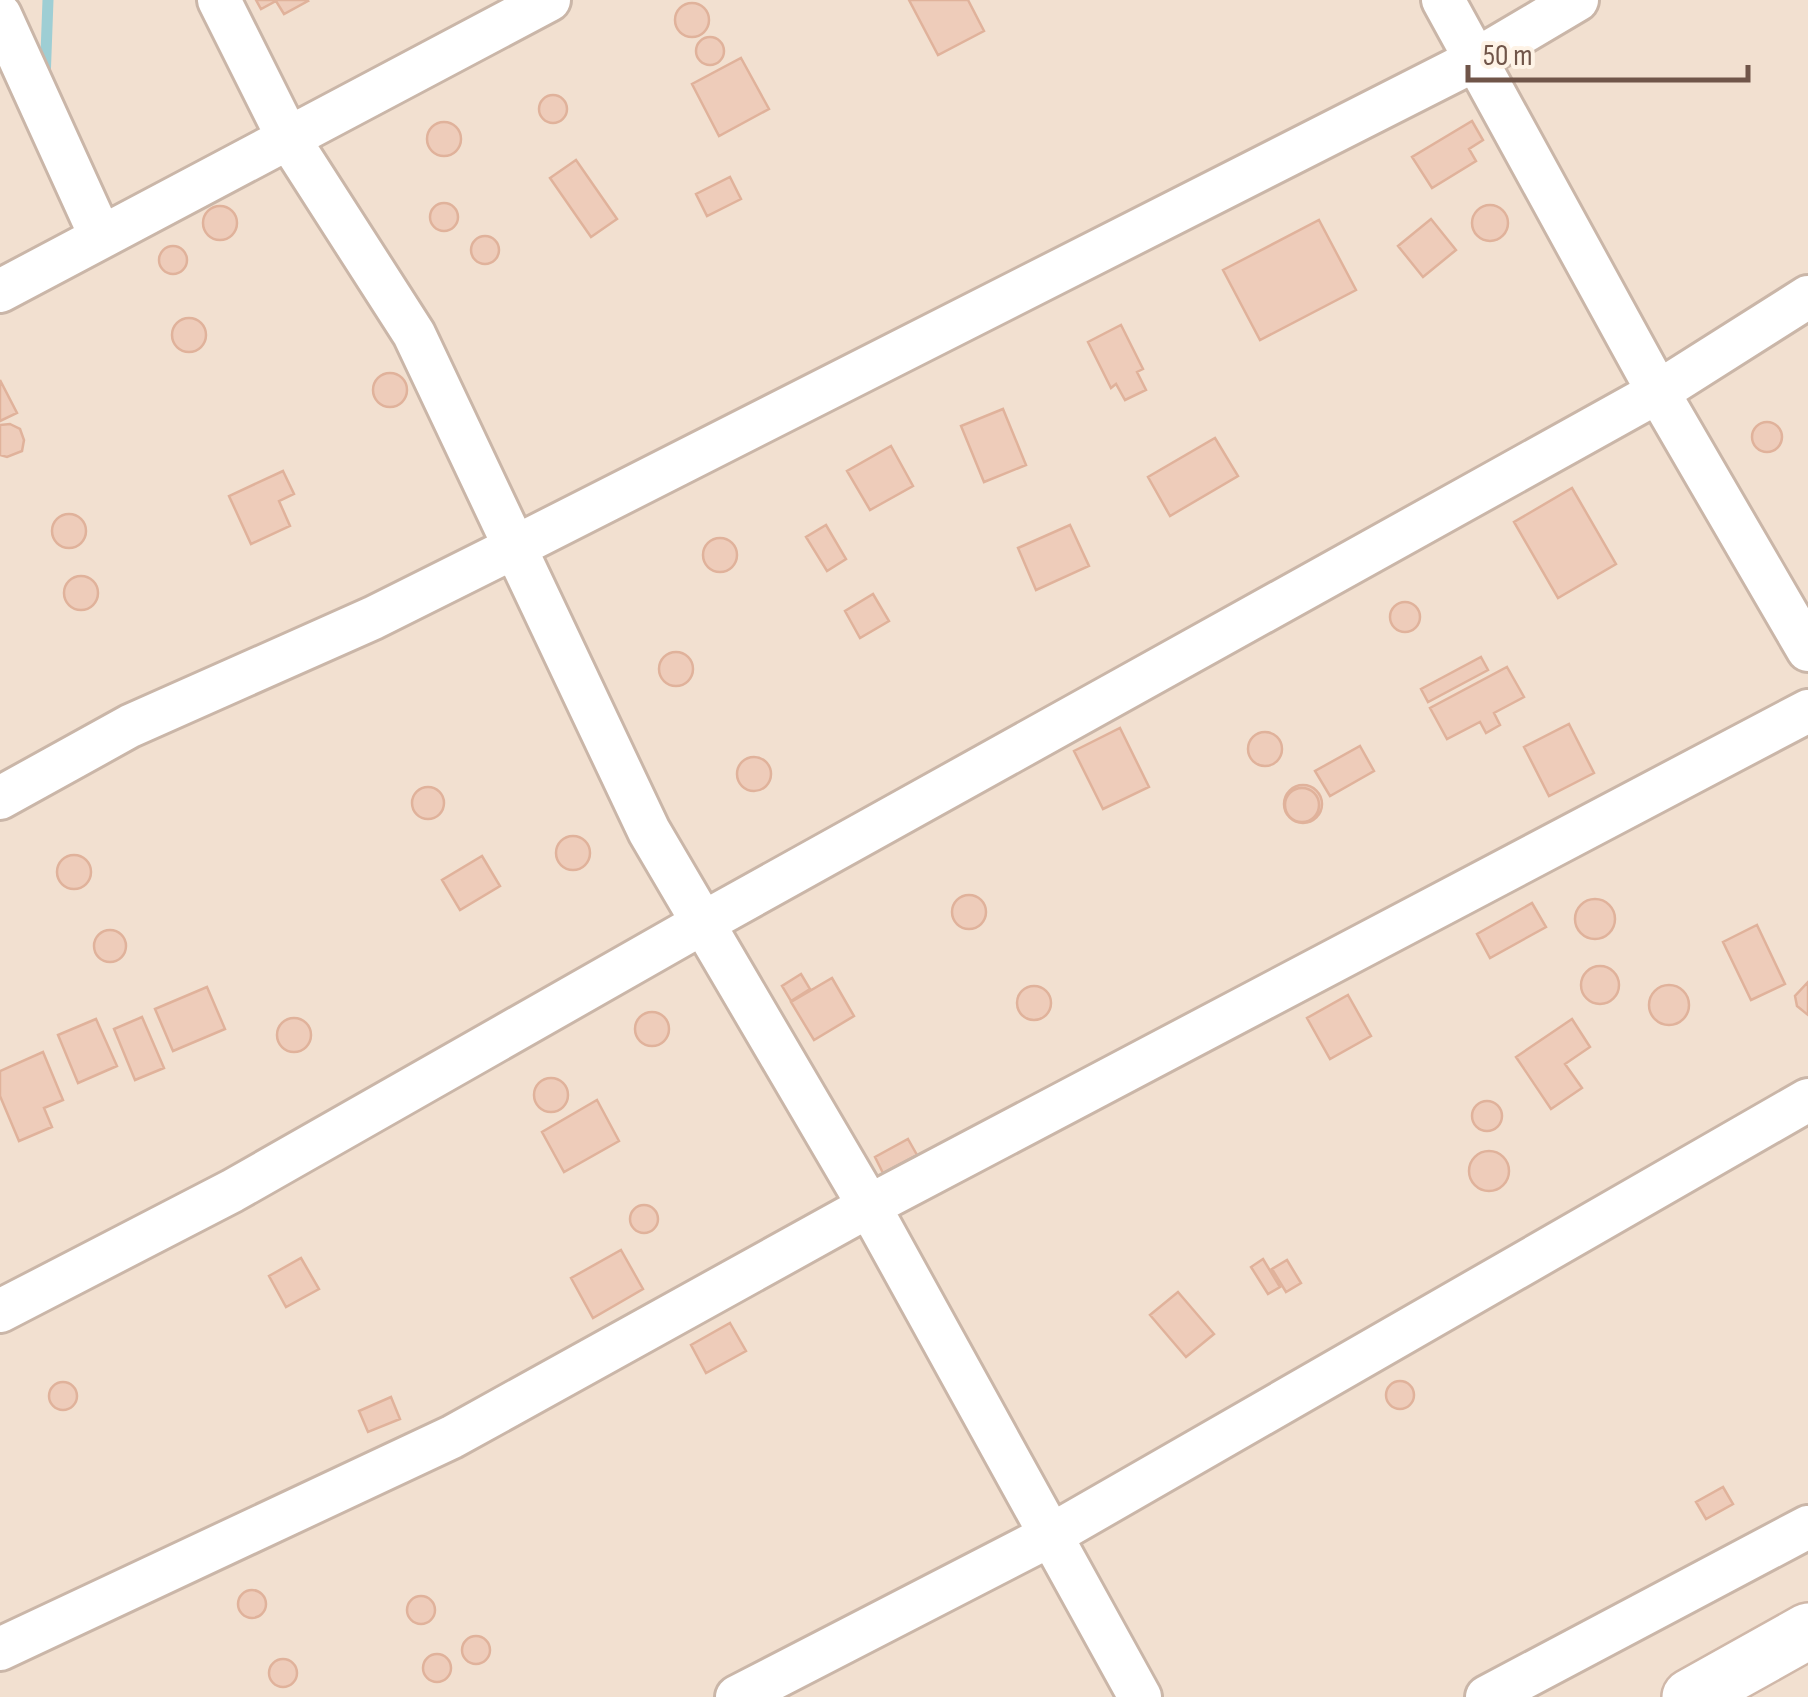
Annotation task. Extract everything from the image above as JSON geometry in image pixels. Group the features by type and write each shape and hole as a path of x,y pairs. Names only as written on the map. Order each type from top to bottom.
{"main road":[{"path":"1690,1697 1808,1631"}],"street":[{"path":"219,0 286,136 414,334 650,830 701,924 868,1206 1140,1697"},
{"path":"0,291 286,136 550,0"},
{"path":"1443,0 1658,392 1808,650"},
{"path":"0,798 130,726 373,618 517,546 1477,59 1577,0"},
{"path":"0,15 101,237"},
{"path":"0,1311 232,1191 701,924 1658,392 1808,297"},
{"path":"0,1649 452,1437 868,1206 1808,711"},
{"path":"736,1697 1052,1534 1808,1100"},
{"path":"1487,1697 1808,1526"}],"shaded area":[{"path":"0,0 1808,0 1808,1697 0,1697"}],"building":[{"path":"256,0 308,1 284,14 276,1 261,9"},
{"path":"909,0 968,0 984,31 938,55"},
{"path":"692,3 704,8 709,20 704,32 692,37 680,32 675,20 680,8"},
{"path":"710,37 720,41 724,51 720,61 710,65 700,61 696,51 700,41"},
{"path":"741,58 769,109 719,136 692,84"},
{"path":"553,95 563,99 567,109 563,119 553,123 543,119 539,109 543,99"},
{"path":"1472,121 1483,140 1469,149 1476,161 1432,188 1412,157"},
{"path":"444,122 456,127 461,139 456,151 444,156 432,151 427,139 432,127"},
{"path":"576,160 617,219 591,237 550,178"},
{"path":"730,177 741,199 707,216 696,194"},
{"path":"444,203 454,207 458,217 454,227 444,231 434,227 430,217 434,207"},
{"path":"1490,205 1503,210 1508,223 1503,236 1490,241 1477,236 1472,223 1477,210"},
{"path":"220,206 232,211 237,223 232,235 220,240 208,235 203,223 208,211"},
{"path":"1431,219 1456,250 1423,277 1398,246"},
{"path":"1319,220 1356,290 1260,340 1223,270"},
{"path":"485,236 495,240 499,250 495,260 485,264 475,260 471,250 475,240"},
{"path":"173,246 183,250 187,260 183,270 173,274 163,270 159,260 163,250"},
{"path":"189,318 201,323 206,335 201,347 189,352 177,347 172,335 177,323"},
{"path":"1121,325 1143,369 1137,372 1146,390 1125,400 1116,384 1111,388 1088,342"},
{"path":"390,373 402,378 407,390 402,402 390,407 378,402 373,390 378,378"},
{"path":"0,380 17,413 0,421"},
{"path":"1003,409 1026,465 984,482 961,426"},
{"path":"1767,422 1778,426 1782,437 1778,448 1767,452 1756,448 1752,437 1756,426"},
{"path":"0,425 20,429 24,440 22,451 7,457 0,455"},
{"path":"1215,438 1238,476 1170,516 1148,477"},
{"path":"891,446 913,486 870,510 847,471"},
{"path":"283,471 294,494 279,501 290,526 251,544 229,496"},
{"path":"1572,488 1616,564 1558,598 1514,522"},
{"path":"69,514 81,519 86,531 81,543 69,548 57,543 52,531 57,519"},
{"path":"826,525 846,559 827,571 806,537"},
{"path":"1070,525 1089,566 1036,590 1018,548"},
{"path":"720,538 732,543 737,555 732,567 720,572 708,567 703,555 708,543"},
{"path":"81,576 93,581 98,593 93,605 81,610 69,605 64,593 69,581"},
{"path":"873,594 889,621 860,638 845,611"},
{"path":"1405,602 1415,607 1420,617 1415,627 1405,632 1395,627 1390,617 1395,607"},
{"path":"676,652 688,657 693,669 688,681 676,686 664,681 659,669 664,657"},
{"path":"1481,657 1488,670 1428,702 1421,689"},
{"path":"1507,667 1524,697 1494,713 1500,725 1486,733 1480,722 1447,739 1430,708"},
{"path":"1569,724 1594,773 1549,796 1524,747"},
{"path":"1120,728 1149,787 1103,809 1074,751"},
{"path":"1265,732 1277,737 1282,749 1277,761 1265,766 1253,761 1248,749 1253,737"},
{"path":"1360,746 1374,771 1330,796 1315,771"},
{"path":"754,757 766,762 771,774 766,786 754,791 742,786 737,774 742,762"},
{"path":"1303,785 1316,791 1322,804 1316,817 1303,823 1290,817 1284,804 1290,791"},
{"path":"428,787 440,791 444,803 440,815 428,819 416,815 412,803 416,791"},
{"path":"1302,788 1314,793 1319,805 1314,817 1302,822 1290,817 1285,805 1290,793"},
{"path":"573,836 585,841 590,853 585,865 573,870 561,865 556,853 561,841"},
{"path":"74,855 86,860 91,872 86,884 74,889 62,884 57,872 62,860"},
{"path":"482,856 500,886 460,910 442,880"},
{"path":"969,895 981,900 986,912 981,924 969,929 957,924 952,912 957,900"},
{"path":"1595,899 1609,905 1615,919 1609,933 1595,939 1581,933 1575,919 1581,905"},
{"path":"1532,903 1546,927 1490,958 1477,934"},
{"path":"1757,925 1785,984 1751,1000 1723,942"},
{"path":"110,930 121,935 126,946 121,957 110,962 99,957 94,946 99,935"},
{"path":"1600,966 1613,972 1619,985 1613,998 1600,1004 1587,998 1581,985 1587,972"},
{"path":"801,974 810,989 791,1001 782,986"},
{"path":"832,978 854,1016 814,1040 791,1002"},
{"path":"1808,982 1808,1015 1797,1006 1795,996"},
{"path":"1669,985 1683,991 1689,1005 1683,1019 1669,1025 1655,1019 1649,1005 1655,991"},
{"path":"1034,986 1046,991 1051,1003 1046,1015 1034,1020 1022,1015 1017,1003 1022,991"},
{"path":"207,987 225,1029 173,1051 155,1009"},
{"path":"1348,995 1371,1036 1330,1059 1307,1018"},
{"path":"652,1012 664,1017 669,1029 664,1041 652,1046 640,1041 635,1029 640,1017"},
{"path":"142,1017 164,1068 135,1080 114,1029"},
{"path":"294,1018 306,1023 311,1035 306,1047 294,1052 282,1047 277,1035 282,1023"},
{"path":"96,1019 117,1066 78,1083 58,1035"},
{"path":"1572,1019 1590,1047 1565,1064 1582,1088 1551,1109 1516,1057"},
{"path":"43,1052 63,1100 44,1108 52,1127 19,1141 0,1096 0,1071"},
{"path":"551,1078 563,1083 568,1095 563,1107 551,1112 539,1107 534,1095 539,1083"},
{"path":"597,1100 619,1141 564,1172 542,1132"},
{"path":"1487,1101 1498,1105 1502,1116 1498,1127 1487,1131 1476,1127 1472,1116 1476,1105"},
{"path":"908,1139 917,1155 883,1173 875,1157"},
{"path":"1489,1151 1503,1157 1509,1171 1503,1185 1489,1191 1475,1185 1469,1171 1475,1157"},
{"path":"644,1205 654,1209 658,1219 654,1229 644,1233 634,1229 630,1219 634,1209"},
{"path":"621,1250 643,1289 593,1318 571,1278"},
{"path":"301,1258 319,1289 286,1307 269,1276"},
{"path":"1263,1259 1280,1287 1268,1294 1251,1267"},
{"path":"1287,1260 1301,1283 1286,1292 1272,1269"},
{"path":"1178,1292 1214,1334 1186,1357 1150,1315"},
{"path":"730,1323 746,1351 706,1373 691,1345"},
{"path":"1400,1381 1410,1385 1414,1395 1410,1405 1400,1409 1390,1405 1386,1395 1390,1385"},
{"path":"63,1382 73,1386 77,1396 73,1406 63,1410 53,1406 49,1396 53,1386"},
{"path":"391,1397 400,1419 368,1432 359,1411"},
{"path":"1723,1487 1733,1504 1706,1519 1696,1502"},
{"path":"252,1590 262,1594 266,1604 262,1614 252,1618 242,1614 238,1604 242,1594"},
{"path":"421,1596 431,1600 435,1610 431,1620 421,1624 411,1620 407,1610 411,1600"},
{"path":"476,1636 486,1640 490,1650 486,1660 476,1664 466,1660 462,1650 466,1640"},
{"path":"437,1654 447,1658 451,1668 447,1678 437,1682 427,1678 423,1668 427,1658"},
{"path":"283,1659 293,1663 297,1673 293,1683 283,1687 273,1683 269,1673 273,1663"}],"waterway":[{"path":"45,81 48,0"}]}
